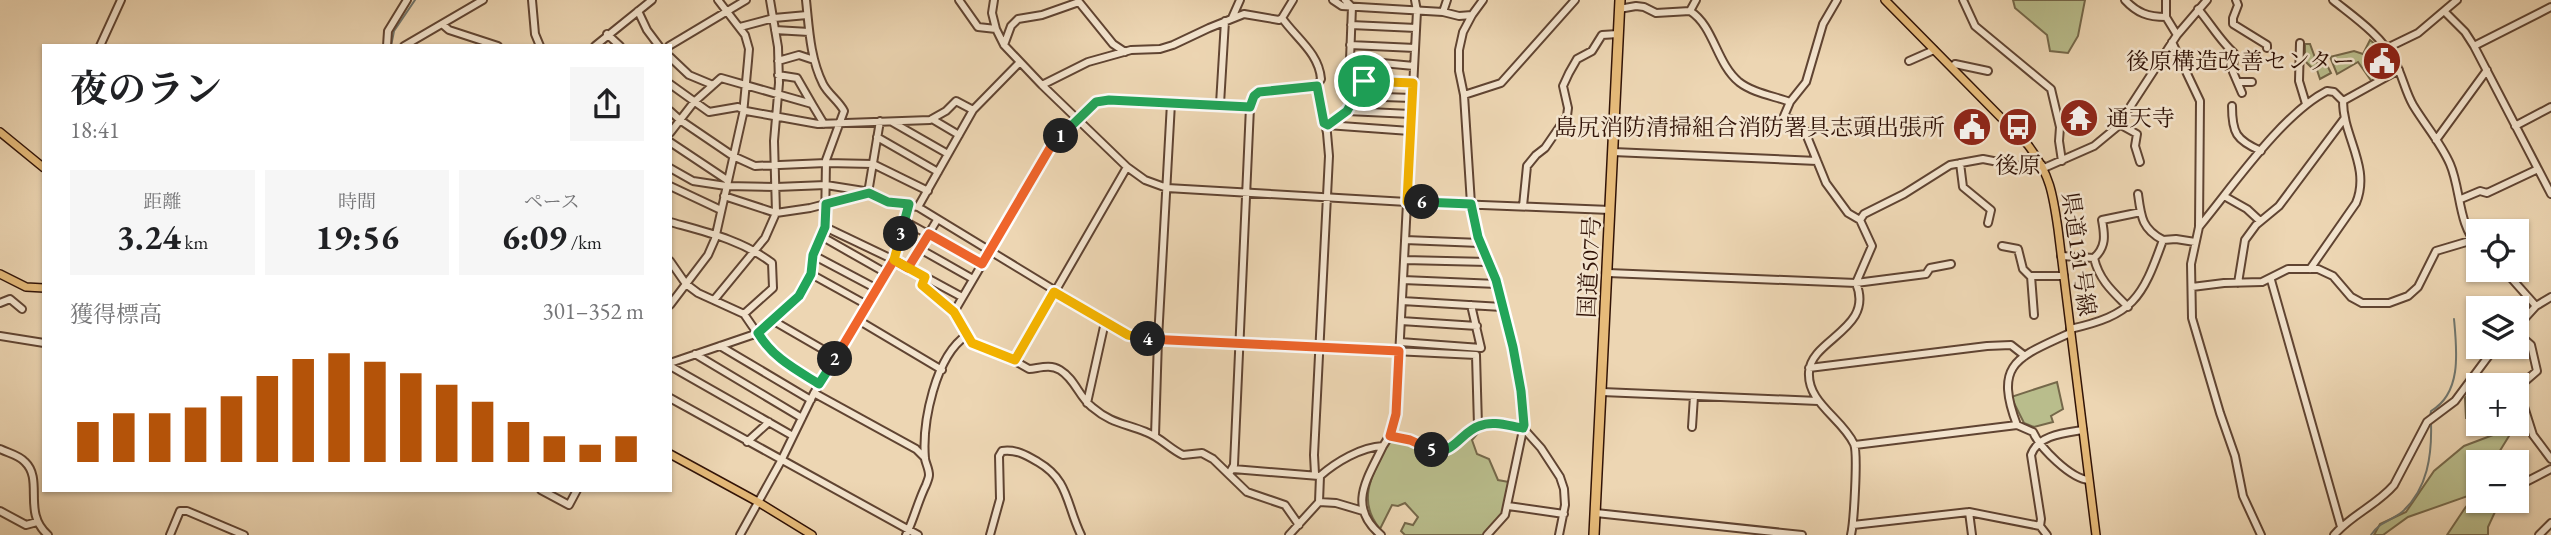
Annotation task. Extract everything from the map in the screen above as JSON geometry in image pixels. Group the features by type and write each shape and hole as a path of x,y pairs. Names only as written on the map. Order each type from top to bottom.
{"highway":[{"name":"国道507号","path":"1594,535 1619,5"}],"main road":[{"name":"県道131号線","path":"1885,0 2028,145 2043,166 2053,190 2096,535"},
{"path":"0,132 42,166"},
{"path":"0,274 19,285 42,288"},
{"path":"672,455 812,535"}],"street":[{"path":"101,44 121,0"},
{"path":"387,44 388,31 407,0"},
{"path":"407,44 483,0"},
{"path":"532,0 535,34 539,44"},
{"path":"597,44 652,0"},
{"path":"672,302 708,255 716,234 743,109 749,49 740,27 718,0"},
{"path":"672,44 746,0"},
{"path":"714,300 765,238 776,213 774,165 778,61 770,0"},
{"path":"672,363 758,333 799,296 811,274 813,255 825,227 826,163 844,111 825,88 814,60 806,0"},
{"path":"959,0 978,27 996,29"},
{"path":"994,0 992,13 1004,45 1127,167 1145,180 1167,188 1610,210"},
{"path":"1232,18 1240,0"},
{"path":"1042,85 1088,62 1125,52 1173,46 1232,18 1248,14 1279,20 1293,0"},
{"path":"1333,0 1342,6 1364,4 1388,9 1472,15"},
{"path":"1345,0 1352,7 1350,60 1414,66"},
{"path":"1388,0 1388,9"},
{"path":"1381,535 1369,523 1363,511 1364,485 1390,436 1396,414 1417,11 1415,0"},
{"path":"1443,12 1447,0"},
{"path":"1483,0 1472,15 1459,50 1471,204 1480,243 1497,284 1521,391 1523,428 1508,506 1505,515 1489,533"},
{"path":"1464,95 1501,83 1575,0"},
{"path":"1690,11 1696,0"},
{"path":"1837,0 1823,24 1806,82 1790,102 1784,116 1799,123 1804,129 1838,201 1848,213 1860,220 1872,246 1856,283 1860,291 1859,309 1849,324 1812,359 1809,368 1809,377 1818,401 1855,445 1851,535"},
{"path":"1963,0 1975,26 2051,89 2060,127 2062,161"},
{"path":"2125,0 2144,14 2166,17"},
{"path":"2166,0 2166,17 2177,35"},
{"path":"1860,220 1864,214 1904,194 1942,169 1987,159 2029,168 2043,166 2062,161 2094,146 2119,124 2172,42 2207,0"},
{"path":"2236,0 2238,5 2233,24 2262,40 2267,48"},
{"path":"2333,0 2387,48 2412,102 2449,162 2466,222"},
{"path":"2387,48 2418,33 2457,0"},
{"path":"1004,45 1011,26 1018,19 1042,15 1079,1 1113,44 1125,52"},
{"path":"1619,5 1644,6 1656,13 1690,11 1702,20 1720,57 1739,81 1749,88 1790,102"},
{"path":"2474,46 2551,7"},
{"path":"2198,9 2234,53 2233,67 2242,93"},
{"path":"638,11 658,44"},
{"path":"2444,11 2465,32 2474,46 2551,194"},
{"path":"740,27 774,18 807,15"},
{"path":"1282,18 1314,56 1320,71 1321,79 1317,86 1327,125 1329,156 1314,455 1319,502 1289,535"},
{"path":"1220,104 1224,21"},
{"path":"442,24 449,30 492,44"},
{"path":"1351,25 1416,29"},
{"path":"775,30 809,32"},
{"path":"607,34 618,44"},
{"path":"1523,206 1527,166 1535,155 1545,148 1567,116 1563,86 1569,73 1577,59 1592,51 1602,35 1618,34"},
{"path":"2172,42 2200,101 2199,227 2191,264 2192,318 2235,456 2243,496 2261,535"},
{"path":"2300,43 2299,81 2306,104"},
{"path":"1350,45 1415,48"},
{"path":"1909,61 1934,50"},
{"path":"778,61 799,55 814,60"},
{"path":"672,59 689,75 713,85"},
{"path":"918,207 973,110 1020,62"},
{"path":"1952,67 1955,64 1988,71"},
{"path":"2343,101 2399,70"},
{"path":"2436,140 2487,70"},
{"path":"778,75 797,78 824,124"},
{"path":"672,130 694,102 721,78 812,104"},
{"path":"1327,125 1347,111 1364,81 1413,83"},
{"path":"2239,82 2252,82"},
{"path":"672,86 709,112 738,107 824,124 914,122 932,119 956,101 973,110"},
{"path":"1231,471 1250,107 1254,96 1259,92 1317,86"},
{"path":"2199,227 2262,151 2306,104 2327,91 2334,92 2343,101 2344,119 2360,164 2360,195 2310,269"},
{"path":"1355,96 1412,99"},
{"path":"954,312 1050,148 1096,102 1109,100 1250,107"},
{"path":"1155,436 1171,103"},
{"path":"2232,106 2232,123 2236,134 2244,144 2262,151"},
{"path":"2515,126 2551,107"},
{"path":"1347,111 1411,114"},
{"path":"672,113 733,156 755,166 873,164 928,191"},
{"path":"932,119 959,135"},
{"path":"2238,282 2245,240 2260,221 2279,206 2344,119"},
{"path":"869,193 880,121"},
{"path":"891,121 948,155"},
{"path":"2119,124 2137,134 2135,146 2140,162"},
{"path":"1327,125 1410,131"},
{"path":"877,137 938,172"},
{"path":"672,143 727,183"},
{"path":"1613,152 1817,161"},
{"path":"1961,163 1963,187 1990,210 1988,223"},
{"path":"1015,360 1127,167"},
{"path":"672,169 693,181 776,187 826,185 869,193 888,202 918,207 1128,335 1158,339 1476,355 1478,426"},
{"path":"2461,199 2480,191 2487,192 2538,169"},
{"path":"672,187 721,211"},
{"path":"724,196 776,213 869,193"},
{"path":"2138,194 2147,230 2163,240 2194,242"},
{"path":"2224,196 2247,209 2260,221"},
{"path":"740,535 819,384 894,260 909,204"},
{"path":"2061,256 2094,258 2104,242 2102,220 2141,212"},
{"path":"908,268 937,220"},
{"path":"904,221 982,264"},
{"path":"672,223 716,234 756,250 772,263 773,288 744,314"},
{"path":"825,227 894,260 962,298"},
{"path":"821,236 886,273"},
{"path":"1405,240 1480,243"},
{"path":"2017,425 2007,393 2014,365 2070,331 2099,323 2128,307 2140,293 2163,240"},
{"path":"2192,287 2271,280 2288,269 2318,269 2333,276 2351,297 2362,303 2389,303 2407,296 2418,287 2436,251 2466,245"},
{"path":"2002,246 2018,249 2023,269 2031,276 2064,276"},
{"path":"920,248 973,279"},
{"path":"813,255 877,289"},
{"path":"2094,258 2105,284 2128,307"},
{"path":"1404,260 1488,262"},
{"path":"672,264 686,284 698,293 744,314 778,359 819,384"},
{"path":"1608,273 1856,283 1926,274 1930,268 1951,264"},
{"path":"811,274 867,305"},
{"path":"2031,276 2034,315"},
{"path":"925,277 922,285 954,312 977,347 1015,360 1029,369 1041,366 1058,368 1067,375 1087,404 1103,416 1155,436 1183,455 1202,453 1213,459 1231,471 1247,492 1285,505 1299,525"},
{"path":"1403,280 1497,284"},
{"path":"2271,280 2341,527"},
{"path":"2515,282 2536,306"},
{"path":"2529,314 2536,306 2551,297"},
{"path":"0,303 10,299 22,309"},
{"path":"1402,301 1502,306"},
{"path":"1400,342 1481,348 1471,305"},
{"path":"772,320 836,357"},
{"path":"858,320 942,370"},
{"path":"1401,321 1477,326"},
{"path":"1087,404 1105,323"},
{"path":"907,532 929,478 925,458 929,404 942,370 958,341 967,335"},
{"path":"0,336 42,343"},
{"path":"2529,343 2537,371 2522,384 2519,391 2533,435 2551,459"},
{"path":"1809,368 1987,346 2011,345 2025,356"},
{"path":"720,346 916,450 925,458"},
{"path":"695,354 802,418"},
{"path":"2334,535 2394,485 2427,422 2455,401 2486,359"},
{"path":"672,365 793,436"},
{"path":"1602,392 1818,401"},
{"path":"1692,427 1694,396"},
{"path":"672,399 907,532 918,535"},
{"path":"747,442 769,422"},
{"path":"1390,436 1410,440 1439,452 1447,450 1478,426 1496,423 1523,428 1541,448 1560,477 1565,497 1559,535"},
{"path":"1855,445 2017,425 2033,432 2038,442 2078,478 2089,480"},
{"path":"2040,526 2031,455 2038,442 2059,434 2083,430"},
{"path":"1231,471 1318,475 1346,458 1375,446 1383,446"},
{"path":"0,449 20,458 30,468 37,522 48,535"},
{"path":"990,535 1000,499 999,456 1007,450 1016,451 1051,468 1058,477 1081,535"},
{"path":"2529,480 2551,469"},
{"path":"545,492 569,505 577,492"},
{"path":"1319,502 1336,503 1363,511"},
{"path":"1508,506 1564,514"},
{"path":"0,510 26,525 37,522"},
{"path":"170,535 180,510 244,535"},
{"path":"1853,525 1969,512 2040,526 2047,535"},
{"path":"1969,512 1972,535"},
{"path":"1596,513 1802,535"},
{"path":"2539,535 2551,523"},
{"path":"1489,533 1499,535"}],"green space":[{"path":"2013,0 2085,0 2078,36 2068,53 2050,51 2047,35 2015,8"},
{"path":"2370,40 2382,50 2373,55 2378,66 2370,69 2375,80 2372,82 2358,62 2337,74 2330,57 2354,51 2363,54"},
{"path":"2305,44 2310,44 2317,63 2325,61 2331,73 2320,79 2317,70 2305,61"},
{"path":"2057,382 2063,409 2051,416 2053,422 2034,427 2024,423 2011,397"},
{"path":"1477,429 1479,432 1472,440 1477,454 1489,459 1498,480 1509,482 1502,516 1484,535 1405,535 1401,531 1405,523 1413,525 1418,517 1405,503 1392,505 1380,529 1369,507 1368,496 1373,475 1389,442 1402,440 1439,454"},
{"path":"2490,436 2509,436 2500,450 2466,450 2466,497 2408,517 2383,535 2374,535 2380,524 2406,512 2434,471 2464,446"},
{"path":"2465,508 2466,513 2494,513 2488,527 2488,535 2447,535"}],"waterway":[{"path":"391,44 394,31 415,0"},
{"path":"2430,417 2431,411 2448,394 2453,382 2456,357 2454,319"},
{"path":"2371,535 2381,524 2402,512 2418,493 2427,471 2431,423"}],"place":[{"name":"後原構造改善センター","path":"2382,61"},
{"name":"通天寺","path":"2079,118"},
{"name":"島尻消防清掃組合消防署具志頭出張所","path":"1972,127"},
{"name":"後原","path":"2018,127"}],"route":[{"path":"1364,81 1347,111 1328,125 1324,123 1317,86 1259,92 1254,96 1250,107 1109,100 1096,102 1050,148 982,264 929,234 908,268 894,260 819,384 778,359 758,333 799,296 811,274 813,255 825,227 826,204 869,193 888,202 909,204 894,260 908,268 925,277 922,285 954,312 968,338 977,347 1015,360 1054,292 1128,335 1149,339 1399,351 1396,414 1390,436 1410,440 1430,450 1447,450 1469,431 1490,423 1523,428 1521,391 1513,347 1495,276 1478,237 1471,204 1407,202 1413,83 1364,81"}]}
